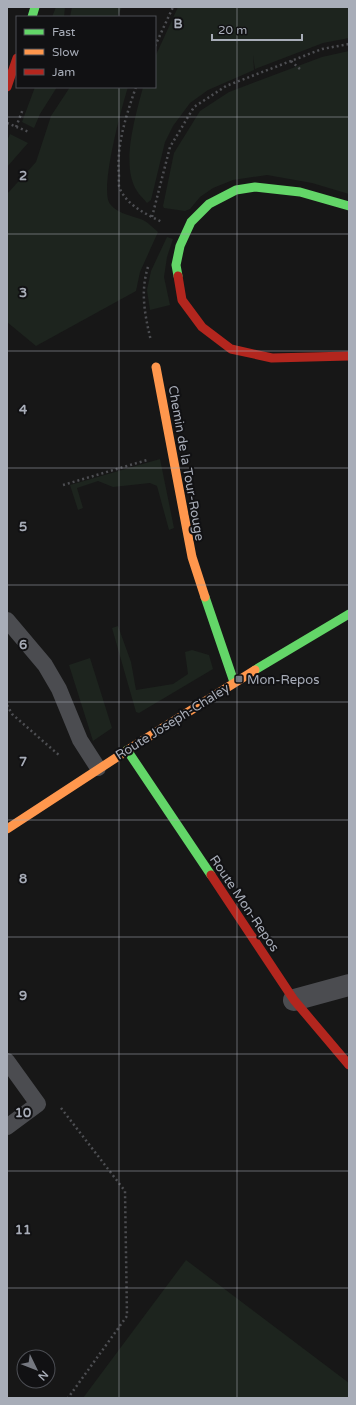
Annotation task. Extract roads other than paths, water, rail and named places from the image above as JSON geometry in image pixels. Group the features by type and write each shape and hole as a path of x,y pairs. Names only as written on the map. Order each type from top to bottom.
{"street":[{"path":"7,87 16,61"},
{"path":"349,206 300,192 255,187 236,190 209,204 192,222 180,246 176,265 182,300 202,327 231,349 272,358 349,356"},
{"name":"Chemin de la Tour-Rouge","path":"156,367 192,557 234,682"},
{"name":"Route Joseph-Chaley","path":"7,829 98,768 234,682 349,614"},
{"name":"Route Mon-Repos","path":"127,750 294,1000 349,1065"},
{"path":"294,1000 349,985"}],"lane":[{"path":"7,620 45,666 59,689 80,740 98,768"},
{"path":"7,1061 38,1104 7,1127"}],"place":[{"name":"Mon-Repos","path":"239,679"}]}
